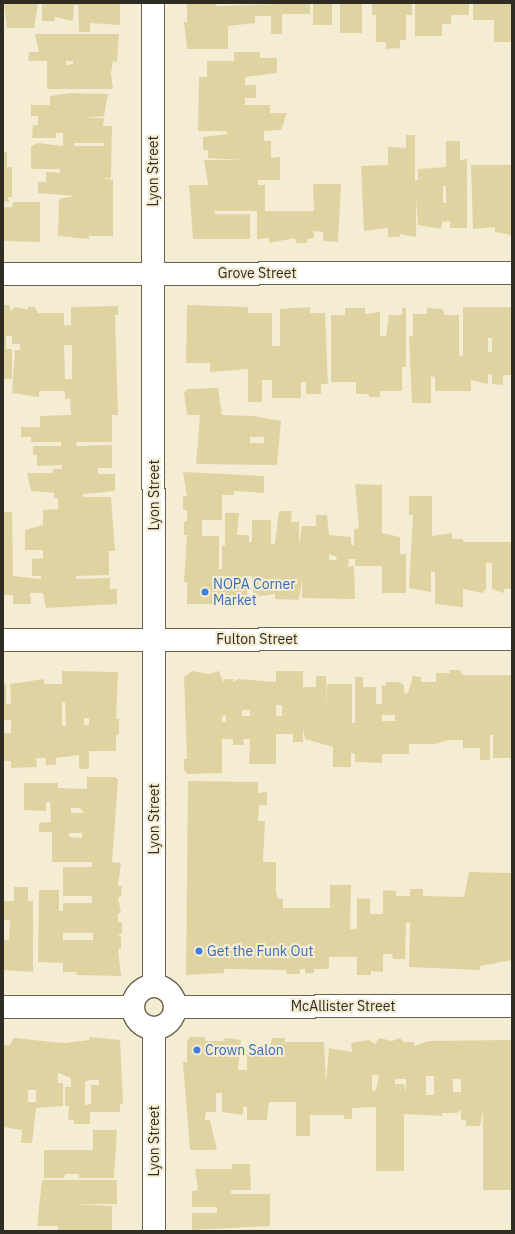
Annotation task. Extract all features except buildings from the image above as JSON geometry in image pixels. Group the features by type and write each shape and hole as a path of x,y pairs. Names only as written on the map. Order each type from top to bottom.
{"street":[{"name":"Lyon Street","path":"153,3 154,986"},
{"name":"Grove Street","path":"3,274 512,273"},
{"name":"Fulton Street","path":"3,640 512,639"},
{"path":"154,986 168,992 175,1007 168,1022 154,1028 139,1022 133,1007 139,992 154,986"},
{"name":"McAllister Street","path":"175,1007 512,1006"},
{"path":"3,1007 133,1007"},
{"name":"Lyon Street","path":"154,1028 154,1231"}],"place":[{"name":"NOPA Corner Market","path":"205,592"},
{"name":"Get the Funk Out","path":"199,951"},
{"name":"Crown Salon","path":"197,1050"}]}
